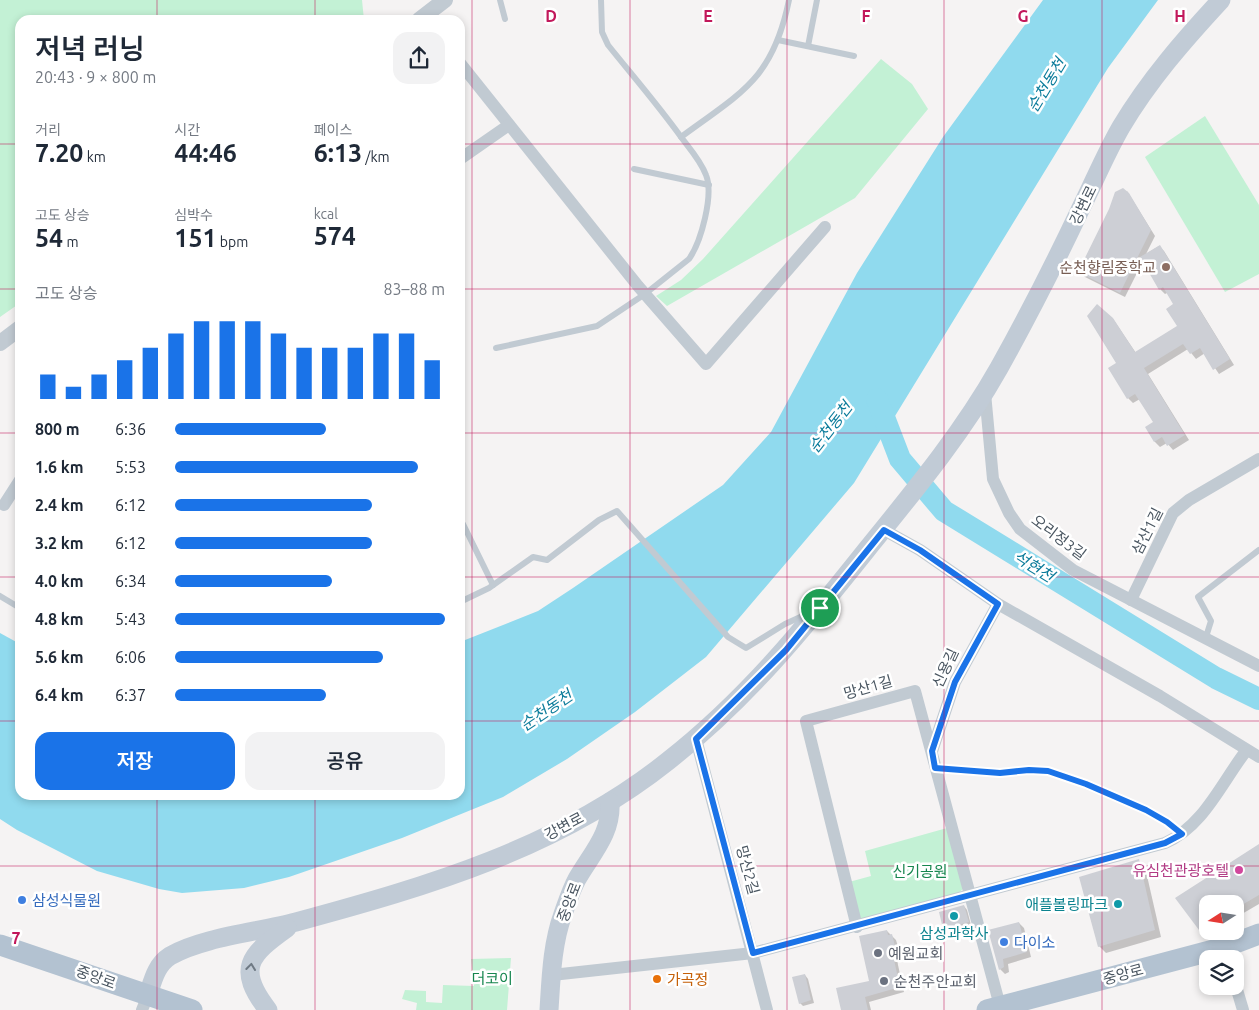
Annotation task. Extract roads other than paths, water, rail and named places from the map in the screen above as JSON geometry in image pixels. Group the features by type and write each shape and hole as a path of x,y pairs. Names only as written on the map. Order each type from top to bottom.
{"main road":[{"name":"강변로","path":"145,1002 157,968 167,958 180,951 294,922 437,882 478,867 519,850 610,802 638,785 696,739 770,667 884,530 965,424 1048,276 1120,128 1159,69 1221,0"},
{"name":"중앙로","path":"549,1010 552,975 562,917 576,881 606,833 609,823 610,802"},
{"path":"268,1010 257,995 250,979 250,965 259,948 294,922"},
{"name":"중앙로","path":"1231,950 1259,934"},
{"name":"중앙로","path":"0,945 145,1002 192,1010"},
{"name":"중앙로","path":"1002,1008 1199,960"}],"street":[{"path":"428,15 445,0"},
{"path":"465,69 645,294 706,364 825,227"},
{"path":"465,156 509,125"},
{"path":"0,343 15,332"},
{"name":"오리정3길","path":"984,393 993,478 1009,512 1020,529 1073,570 1204,640 1259,666"},
{"name":"삼산1길","path":"1131,600 1173,513 1189,500 1259,459"},
{"path":"4,505 15,488"},
{"path":"884,530 920,550 998,604 1182,709 1246,751 1259,757"},
{"name":"신용길","path":"932,751 955,682 998,604"},
{"name":"망산1길","path":"857,927 806,721 914,691 1002,1008"},
{"name":"망산2길","path":"696,739 767,1010"},
{"path":"552,975 753,953 857,927 1165,843 1182,834 1215,798 1246,751"},
{"path":"1239,995 1243,1010"}],"lane":[{"path":"500,0 505,19"},
{"path":"496,348 596,326 645,294 689,259 694,252 704,222 709,185 700,162 608,44 602,32 601,0"},
{"path":"681,137 743,91 765,68 778,40 789,0"},
{"path":"808,46 817,0"},
{"path":"778,40 854,56"},
{"path":"634,169 709,185"},
{"path":"465,599 493,585 533,557 546,560 599,520 617,511 728,637 746,648 785,624 820,608"},
{"path":"465,528 493,585"},
{"path":"1204,640 1211,621 1198,597 1259,550"},
{"path":"0,596 15,605"},
{"path":"935,768 1000,773 1029,770 1048,771 1086,784 1146,810 1167,822 1182,834"}],"water":[{"name":"순천동천","path":"1043,0 1158,0 1108,68 854,483 706,657 635,712 567,759 503,797 402,838 289,877 244,888 182,893 159,889 97,871 17,830 0,819 0,633 15,641 15,800 465,800 465,640 538,611 723,485 771,432 857,273 943,137"}],"waterway":[{"name":"석현천","path":"877,399 900,459 944,511 1216,678 1259,699"}],"place":[{"name":"순천향림중학교","path":"1166,267"},
{"name":"유심천관광호텔","path":"1239,870"},
{"name":"삼성식물원","path":"22,900"},
{"name":"애플볼링파크","path":"1118,904"},
{"name":"삼성과학사","path":"954,916"},
{"name":"다이소","path":"1004,942"},
{"name":"예원교회","path":"878,953"},
{"name":"가곡정","path":"657,979"},
{"name":"순천주안교회","path":"884,981"}],"park label":[{"name":"신기공원","path":"920,871"},
{"name":"더코이","path":"492,978"}]}
